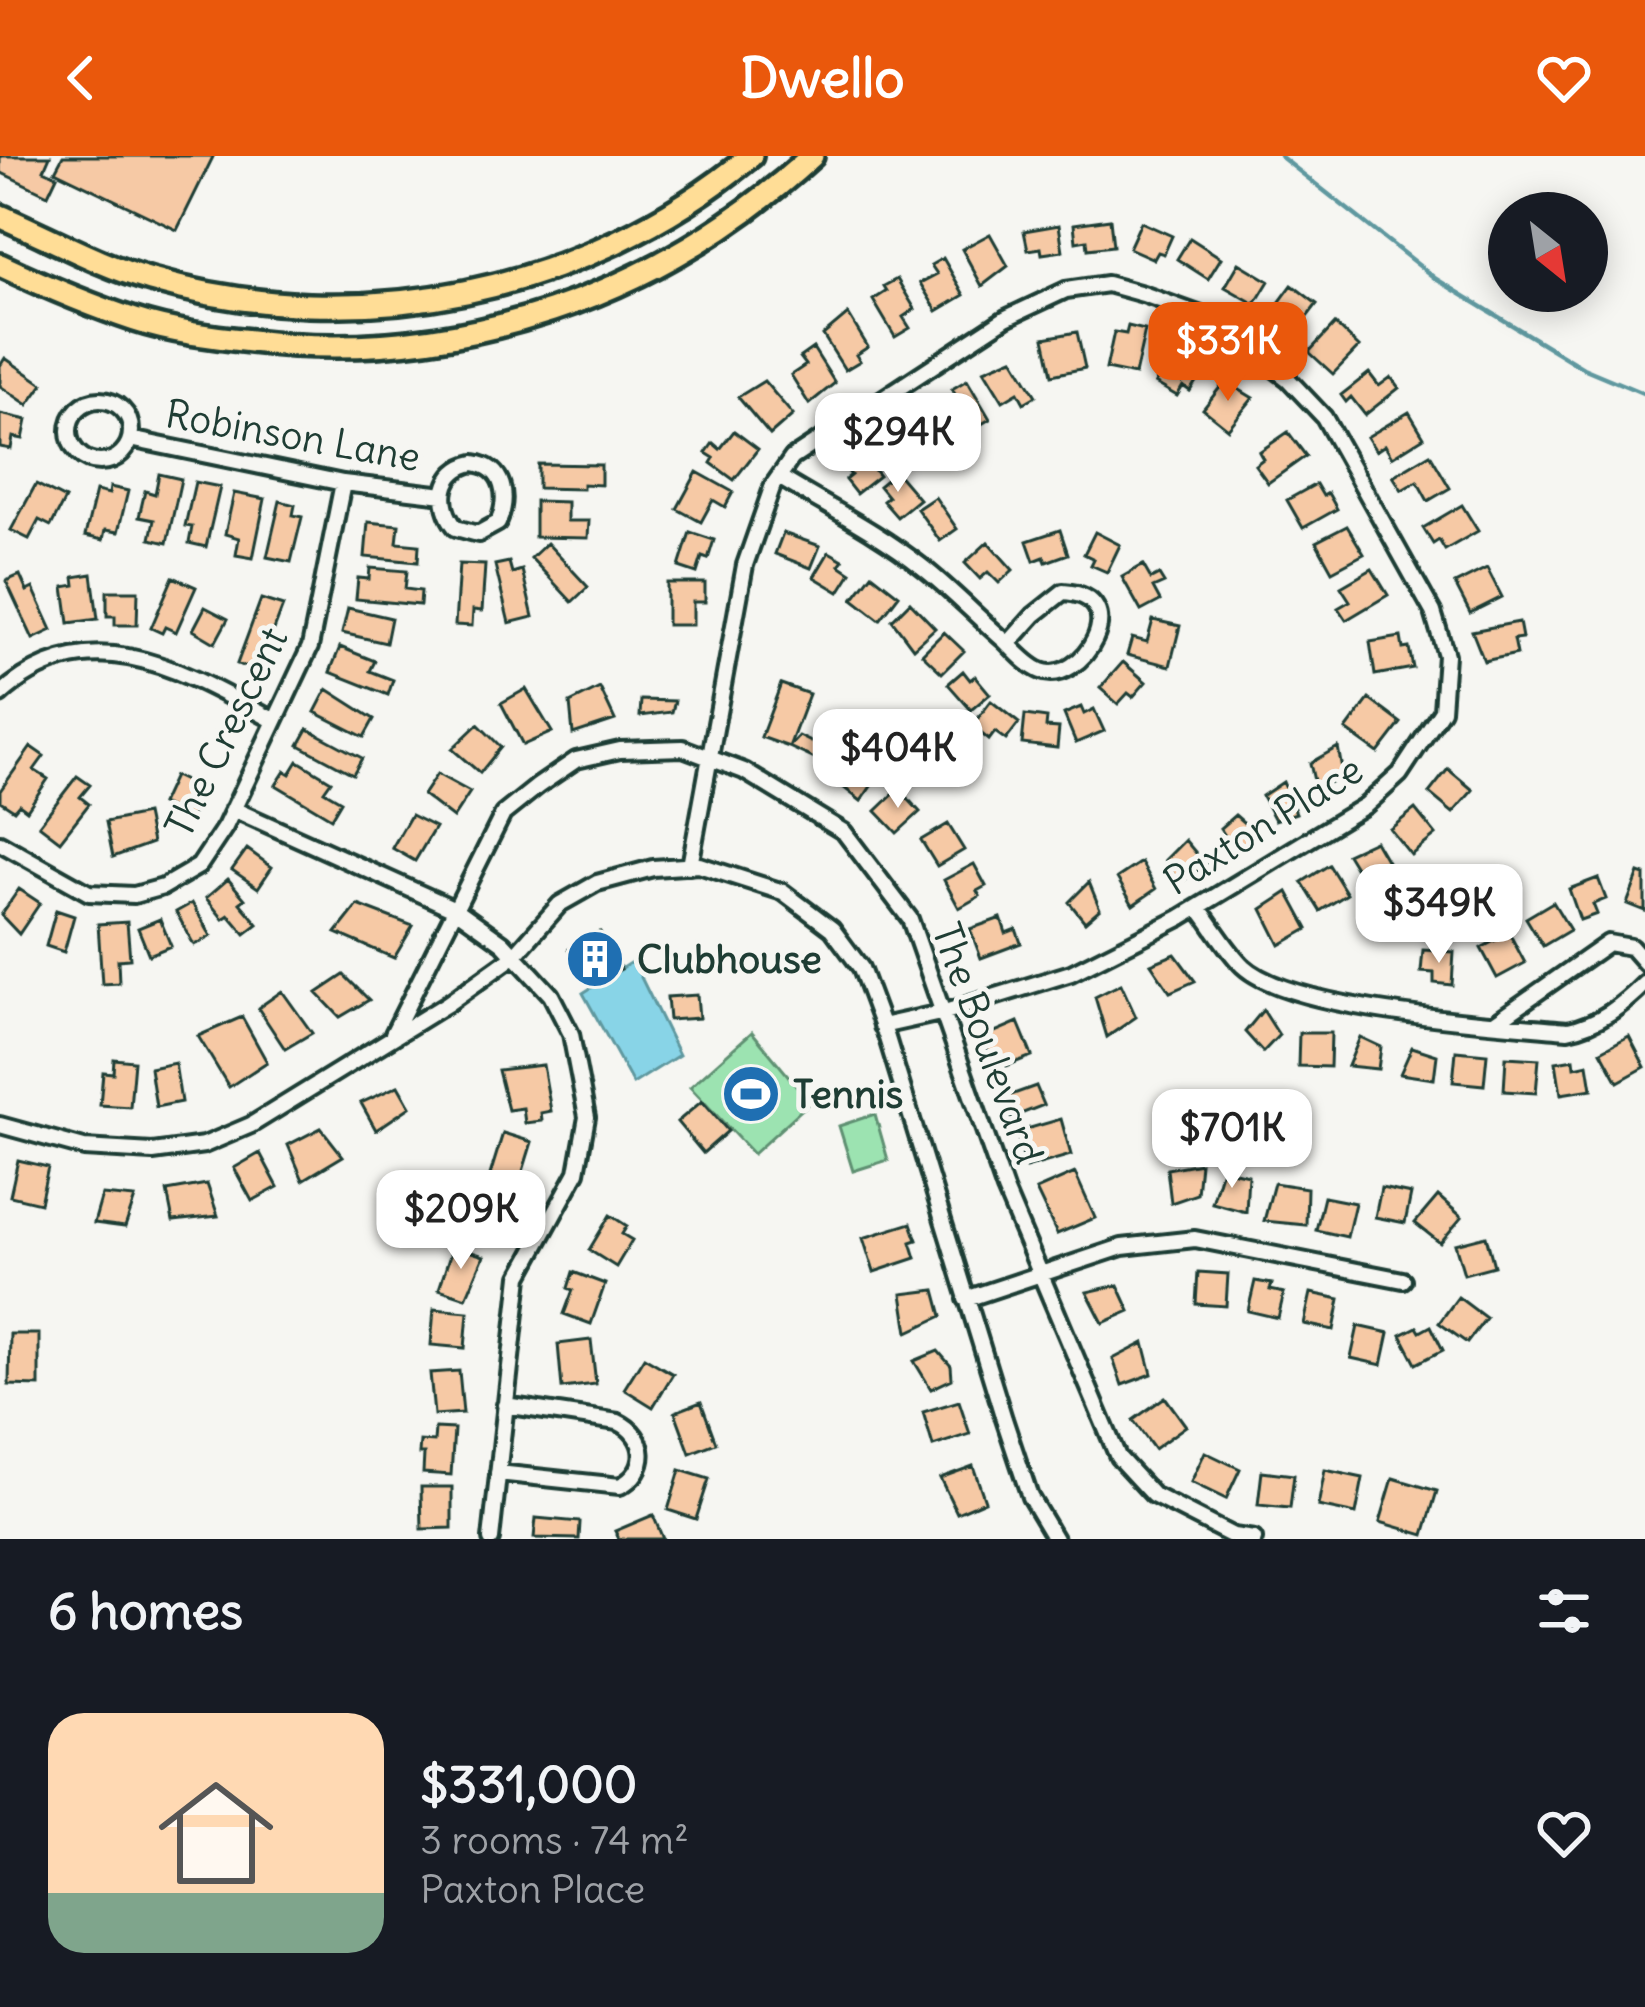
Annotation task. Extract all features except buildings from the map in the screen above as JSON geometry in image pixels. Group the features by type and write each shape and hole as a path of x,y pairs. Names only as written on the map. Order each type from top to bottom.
{"main road":[{"path":"0,216 166,284 232,300 349,308 443,298 562,266 672,212 751,156"},
{"path":"0,265 138,322 301,347 406,343 510,324 613,288 714,234 812,156"}],"street":[{"name":"Paxton Place","path":"689,866 746,565 779,477 792,458 1006,318 1066,290 1107,284 1207,316 1288,379 1324,416 1433,613 1446,656 1442,710 1400,774 1366,805 1198,907 1071,973 882,1026"},
{"name":"Robinson Lane","path":"106,400 124,410 130,440 118,456 99,462 73,448 69,428 86,403 106,400"},
{"name":"Robinson Lane","path":"130,440 343,483 444,495"},
{"name":"Robinson Lane","path":"474,463 489,465 501,483 502,514 488,532 467,532 447,518 444,495 453,470 474,463"},
{"path":"779,477 920,565 1008,644 1040,671 1060,672 1075,664 1101,628 1098,614 1091,601 1078,593 1063,592 1008,644"},
{"name":"The Crescent","path":"0,843 89,893 134,896 163,887 200,866 233,809 310,647 343,483"},
{"path":"0,695 18,679 54,662 90,655 128,656 171,665 275,721"},
{"name":"The Boulevard","path":"391,1039 503,814 576,760 620,750 683,748 744,771 844,832 910,920 1005,1190 1118,1457 1153,1495 1233,1536 1254,1539"},
{"path":"233,809 457,910 514,956 551,995 571,1034 586,1117 577,1172 520,1276 491,1539"},
{"path":"0,1125 84,1148 153,1152 204,1145 251,1125 391,1039 514,956 560,904 597,883 653,868 689,866 783,892 832,929 861,968 1030,1497 1055,1539"},
{"path":"1198,907 1244,967 1278,988 1327,1002 1568,1030 1625,1004 1645,983"},
{"path":"1494,1023 1608,943 1631,947 1645,964"},
{"path":"966,1299 1122,1246 1195,1239 1403,1280"},
{"path":"498,1473 620,1486 634,1479 643,1458 630,1428 618,1422 505,1405"}],"green space":[{"name":"Tennis","path":"752,1032 810,1102 753,1154 690,1087"},
{"path":"875,1114 888,1160 853,1171 839,1126"}],"water":[{"path":"633,961 679,1055 633,1084 583,993"}],"waterway":[{"path":"1280,156 1436,279 1583,368 1645,394"}],"place":[{"name":"Clubhouse","path":"595,959"},
{"name":"Tennis","path":"751,1094"}]}
